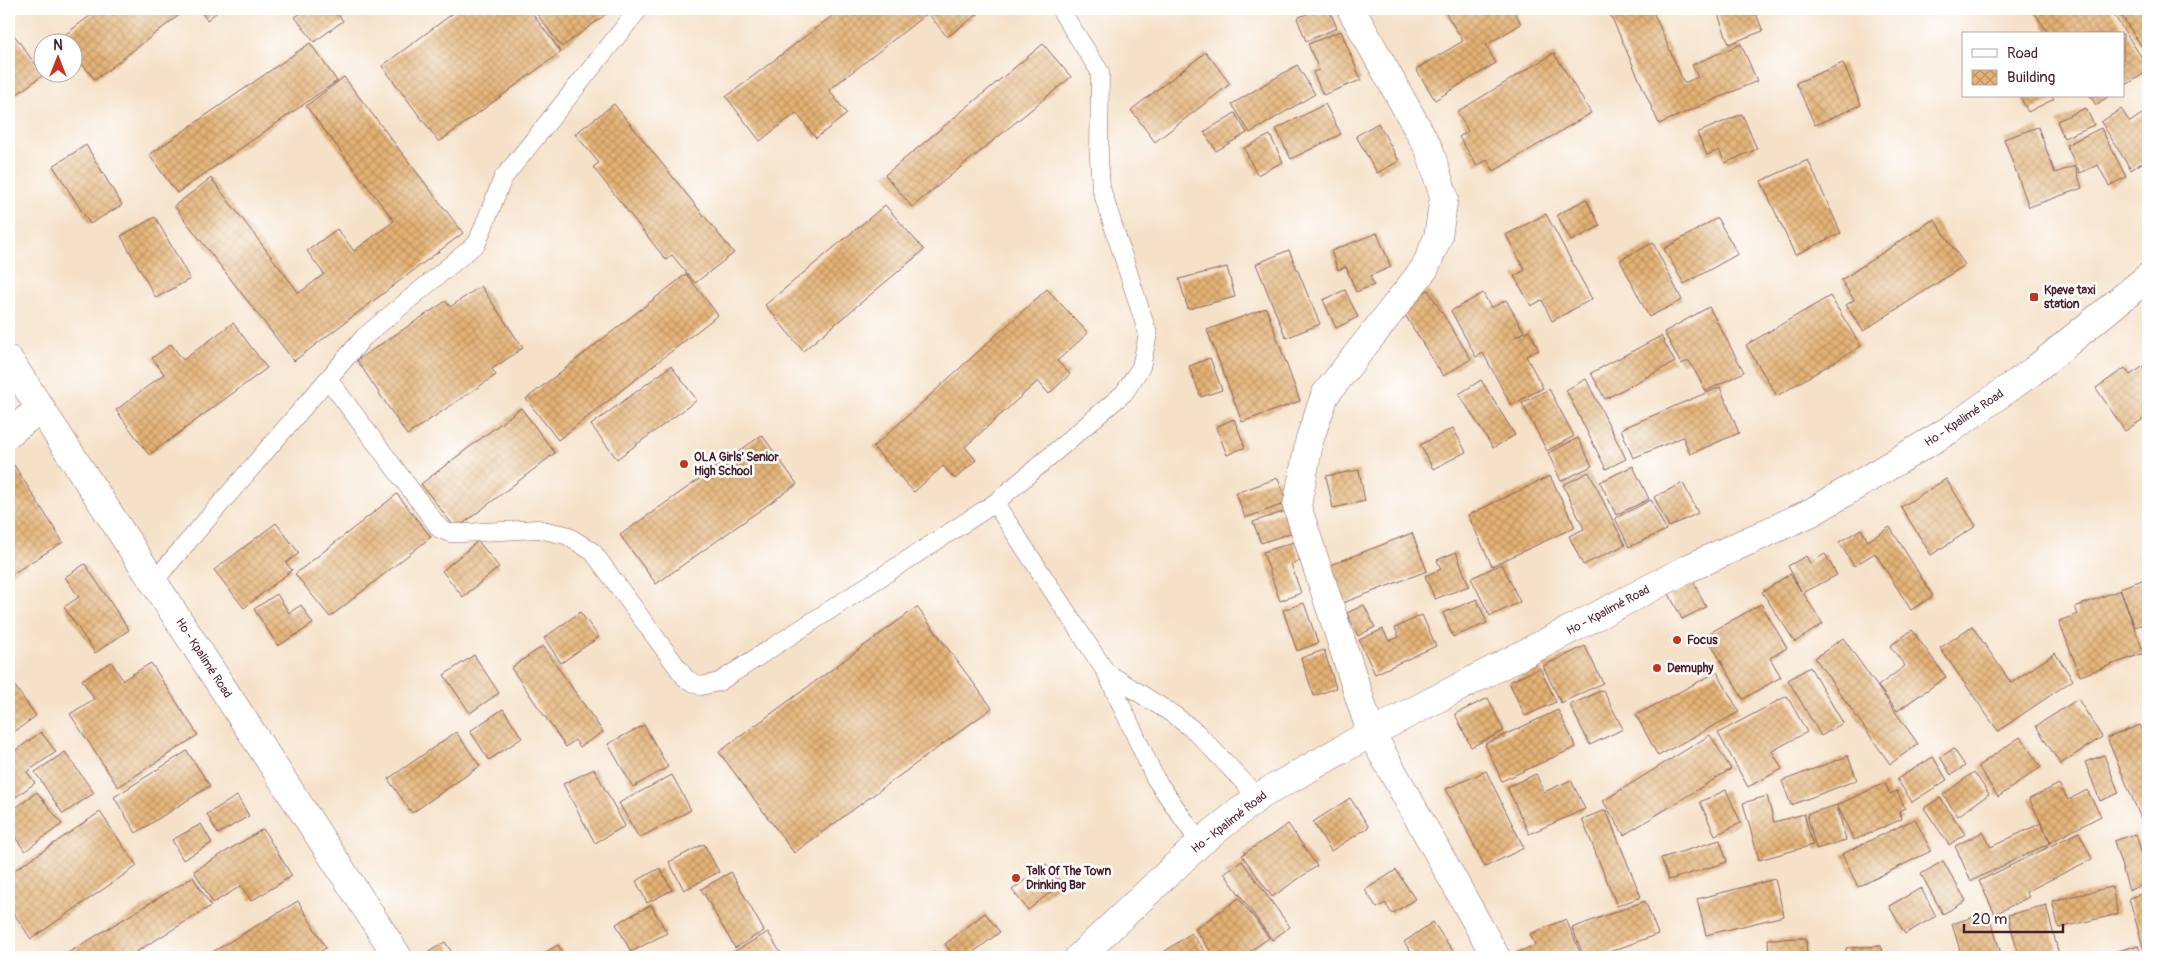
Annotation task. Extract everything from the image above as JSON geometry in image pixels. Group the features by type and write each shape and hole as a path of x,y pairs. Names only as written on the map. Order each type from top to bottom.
{"main road":[{"path":"1350,9 1429,149 1444,197 1438,237 1425,268 1325,395 1310,438 1297,506 1371,733 1496,957"},
{"name":"Ho - Kpalimé Road","path":"1079,957 1200,843 1258,797 1371,733 1689,568 1828,503 1951,429 2026,376 2148,277"},
{"name":"Ho - Kpalimé Road","path":"9,360 398,957"},
{"path":"9,433 41,408"}],"lane":[{"path":"154,581 364,337 477,243 503,178 639,9"},
{"path":"328,379 440,529 450,533 538,529 566,535 593,552 686,678 701,686 719,682 996,503 1124,393 1142,367 1148,334 1101,188 1099,158 1100,72 1060,9"},
{"path":"996,503 1106,672 1155,778 1200,843"},
{"path":"1106,672 1174,715 1196,732 1258,797"}],"building":[{"path":"99,9 187,9 95,80 82,64 82,32 69,32"},
{"path":"198,9 221,9 207,20"},
{"path":"307,9 334,9 343,21 314,42 295,17"},
{"path":"459,9 529,9 561,52 439,142 382,66"},
{"path":"533,9 600,9 605,15 562,47"},
{"path":"841,9 974,9 978,14 947,37 928,13 829,90 847,114 816,138 796,113 760,141 726,97"},
{"path":"1318,9 1329,9 1337,28 1306,41 1297,18"},
{"path":"1443,9 1513,9 1521,24 1486,45 1496,63 1435,100 1416,69 1463,41"},
{"path":"1608,9 1652,9 1684,83 1698,77 1692,65 1741,44 1757,81 1659,124"},
{"path":"1716,9 1754,9 1763,31 1729,44"},
{"path":"2032,9 2110,9 2148,67 2148,71 2124,86 2124,32 2048,32"},
{"path":"2117,9 2148,9 2148,56"},
{"path":"9,28 32,60 33,82 9,100"},
{"path":"1341,31 1361,80 1323,95 1313,72 1319,70 1308,44"},
{"path":"310,43 337,81 177,193 149,155"},
{"path":"1043,44 1071,77 912,207 885,175"},
{"path":"1206,52 1230,84 1155,142 1131,110"},
{"path":"1554,53 1591,113 1494,171 1487,160 1477,166 1459,137 1468,131 1457,112"},
{"path":"1843,63 1861,105 1815,125 1796,83"},
{"path":"1297,65 1315,94 1250,133 1232,104"},
{"path":"344,77 463,233 294,361 174,206 211,178 299,293 324,274 307,251 337,229 354,251 394,221 306,106"},
{"path":"2021,98 2054,99 2028,112"},
{"path":"2091,98 2106,98 2096,105"},
{"path":"614,104 734,253 695,283 672,255 666,260 593,167 599,163 575,134"},
{"path":"1325,104 1341,134 1291,159 1276,129"},
{"path":"2086,108 2094,125 2064,138 2057,121"},
{"path":"2121,109 2130,122 2148,110 2148,159 2131,170 2101,122"},
{"path":"1235,113 1247,133 1216,151 1204,132"},
{"path":"1742,114 1757,149 1725,163 1719,150 1707,155 1697,133"},
{"path":"1378,123 1399,161 1377,173 1356,136"},
{"path":"2038,127 2055,173 2075,166 2082,188 2029,207 2004,139"},
{"path":"2101,128 2126,177 2109,186 2098,165 2080,173 2066,145"},
{"path":"1270,135 1283,162 1257,175 1244,148"},
{"path":"86,145 122,205 90,224 53,166"},
{"path":"1808,160 1841,233 1795,255 1761,181"},
{"path":"1586,199 1600,226 1571,241 1557,215"},
{"path":"885,205 924,250 803,351 765,305"},
{"path":"1546,214 1592,299 1552,321 1542,300 1531,306 1514,276 1525,270 1506,235"},
{"path":"155,217 190,279 156,298 121,236"},
{"path":"1717,218 1738,254 1684,284 1664,249"},
{"path":"1934,219 1965,265 1863,331 1846,305 1854,300 1841,280"},
{"path":"1377,233 1391,267 1370,276 1374,285 1356,292 1346,267 1338,270 1331,251"},
{"path":"1653,243 1682,300 1649,317 1620,260"},
{"path":"1289,250 1320,324 1286,338 1256,264"},
{"path":"1227,267 1235,297 1188,309 1179,279"},
{"path":"686,274 718,315 558,440 526,399"},
{"path":"481,286 523,348 492,369 496,375 407,435 357,360 446,301 450,307"},
{"path":"1047,289 1088,333 1057,361 1070,374 1049,394 1038,381 965,447 976,460 955,479 943,466 914,492 873,447"},
{"path":"1345,290 1358,317 1336,328 1323,300"},
{"path":"1428,290 1471,359 1443,376 1400,307"},
{"path":"1483,293 1491,308 1506,300 1524,332 1515,337 1529,330 1539,350 1526,356 1543,388 1511,405 1483,353 1476,357 1451,311"},
{"path":"1830,296 1861,346 1777,396 1746,345"},
{"path":"1709,307 1744,372 1706,391 1689,361 1681,364 1664,332"},
{"path":"1266,308 1300,401 1242,422 1207,330"},
{"path":"233,323 267,368 149,455 116,410 164,374 152,358 171,344 183,360"},
{"path":"1661,336 1675,362 1605,399 1591,373"},
{"path":"1210,358 1222,390 1201,397 1189,366"},
{"path":"671,366 697,400 617,459 591,425"},
{"path":"2144,366 2148,373 2148,416 2125,431 2096,388 2125,368 2130,375"},
{"path":"1586,379 1626,459 1606,469 1566,390"},
{"path":"1481,380 1515,435 1493,448 1459,394"},
{"path":"1720,387 1739,433 1690,454 1683,437 1633,458 1621,429"},
{"path":"1549,389 1574,436 1547,451 1522,403"},
{"path":"521,408 555,453 456,529 421,484"},
{"path":"1234,419 1245,447 1227,455 1216,427"},
{"path":"1453,428 1466,452 1433,469 1420,445"},
{"path":"762,435 797,484 656,584 620,535"},
{"path":"1578,438 1592,466 1561,481 1548,453"},
{"path":"14,465 63,542 9,576 9,538 13,535 9,529 9,468"},
{"path":"1633,466 1649,499 1616,515 1600,482"},
{"path":"1359,470 1365,501 1333,508 1326,476"},
{"path":"1589,472 1625,545 1583,565 1569,536 1584,529 1563,485"},
{"path":"1550,476 1575,527 1492,566 1468,515"},
{"path":"1278,478 1287,503 1245,518 1236,493"},
{"path":"1946,479 1976,526 1931,555 1901,507"},
{"path":"1683,483 1698,513 1669,527 1654,497"},
{"path":"397,494 431,537 330,617 295,574"},
{"path":"1651,500 1666,530 1629,547 1615,518"},
{"path":"1289,510 1297,531 1261,543 1253,522"},
{"path":"276,523 299,553 286,563 292,570 244,608 214,570"},
{"path":"1890,527 1933,596 1911,610 1875,553 1854,566 1839,542 1861,529 1868,541"},
{"path":"1412,533 1427,571 1340,604 1325,567"},
{"path":"478,541 499,567 463,597 442,571"},
{"path":"1294,542 1300,561 1291,564 1301,593 1280,601 1263,552"},
{"path":"1456,552 1469,586 1435,599 1425,576 1441,569 1437,560"},
{"path":"1825,554 1837,575 1803,593 1823,624 1795,642 1762,592 1790,574 1801,591 1788,566 1806,556 1810,563"},
{"path":"85,564 129,630 95,653 64,607 79,597 65,577"},
{"path":"1502,564 1520,602 1490,616 1471,578"},
{"path":"2148,578 2148,622 2135,627 2120,588"},
{"path":"1693,581 1706,607 1682,619 1669,594"},
{"path":"2120,590 2144,653 2080,676 2059,621 2078,614 2075,607"},
{"path":"277,594 289,613 301,605 313,624 278,646 254,609"},
{"path":"1477,599 1487,623 1453,637 1443,613"},
{"path":"1304,603 1318,643 1297,651 1283,610"},
{"path":"1761,604 1787,648 1770,658 1781,677 1743,699 1706,635"},
{"path":"1364,605 1375,627 1358,636 1347,613"},
{"path":"917,607 992,708 794,853 719,752"},
{"path":"580,612 599,637 561,663 544,638"},
{"path":"1422,615 1436,646 1375,674 1359,640 1383,629 1389,641 1399,637 1395,628"},
{"path":"1972,626 2011,683 2055,653 2073,680 1998,731 1940,648"},
{"path":"1912,630 1946,677 1897,711 1878,686 1905,666 1890,646"},
{"path":"1843,638 1918,744 1890,764 1815,658"},
{"path":"543,646 603,732 580,747 575,740 566,747 511,668"},
{"path":"1585,646 1603,683 1561,703 1543,666"},
{"path":"1324,650 1336,688 1314,696 1301,658"},
{"path":"474,655 499,693 470,713 444,675"},
{"path":"111,662 123,680 151,663 198,735 118,787 70,714 94,699 82,680"},
{"path":"1810,667 1843,723 1821,736 1788,680"},
{"path":"1540,668 1556,702 1525,716 1509,682"},
{"path":"1717,672 1739,712 1658,756 1636,715"},
{"path":"9,678 36,716 10,735 9,733"},
{"path":"1603,690 1623,729 1590,745 1570,705"},
{"path":"1787,696 1807,732 1772,751 1782,769 1748,787 1718,733"},
{"path":"1488,698 1504,731 1471,747 1455,714"},
{"path":"2078,699 2102,737 2060,764 2036,726"},
{"path":"503,709 522,738 489,760 470,731"},
{"path":"1558,710 1576,747 1502,781 1485,744"},
{"path":"644,725 668,767 633,787 608,744"},
{"path":"2140,725 2148,744 2148,835 2107,738"},
{"path":"41,732 56,752 27,772 35,783 9,802 9,755"},
{"path":"456,732 480,766 412,813 388,779"},
{"path":"1710,735 1731,769 1624,835 1603,801"},
{"path":"2020,737 2041,767 1998,797 1978,766"},
{"path":"1954,749 1965,766 1951,775 1940,757"},
{"path":"187,751 210,786 136,833 114,797"},
{"path":"65,752 94,793 63,814 35,772"},
{"path":"2104,755 2119,793 2100,801 2085,762"},
{"path":"1848,756 1857,780 1791,805 1782,781"},
{"path":"1933,757 1947,780 1912,802 1897,779"},
{"path":"594,769 625,826 595,843 563,784"},
{"path":"1486,771 1524,848 1485,867 1446,789"},
{"path":"1974,772 1989,794 1958,816 1943,795"},
{"path":"1536,774 1544,792 1571,780 1585,809 1529,834 1507,787"},
{"path":"672,775 691,810 639,838 619,803"},
{"path":"1885,783 1890,794 1897,791 1905,808 1899,811 1902,819 1854,840 1837,805"},
{"path":"2059,784 2068,800 2087,790 2101,816 2051,842 2029,799"},
{"path":"1726,790 1741,823 1715,835 1700,802"},
{"path":"37,792 62,824 25,851 9,829 9,813"},
{"path":"237,796 249,816 218,834 207,814"},
{"path":"1767,796 1774,822 1804,814 1813,845 1759,860 1743,803"},
{"path":"1350,798 1369,827 1331,851 1313,822"},
{"path":"1940,798 1965,834 1949,845 1924,808"},
{"path":"1837,805 1846,840 1816,849 1807,814"},
{"path":"1606,810 1641,897 1617,906 1582,819"},
{"path":"100,812 137,866 31,939 9,906 9,874"},
{"path":"1915,819 1931,851 1858,887 1842,854"},
{"path":"2041,823 2050,843 1971,881 1955,846 1983,832 1991,847"},
{"path":"201,824 212,843 183,860 172,840"},
{"path":"1288,824 1317,866 1272,897 1242,855"},
{"path":"263,829 292,876 251,901 241,886 213,903 194,871"},
{"path":"2079,832 2092,859 2026,892 2029,897 1995,914 1979,881"},
{"path":"2136,834 2148,876 2148,884 2129,890 2114,841"},
{"path":"1720,840 1727,862 1669,880 1661,858"},
{"path":"704,844 719,872 684,890 669,862"},
{"path":"1242,861 1290,927 1272,940 1224,873"},
{"path":"1943,861 1966,901 1943,914 1921,874"},
{"path":"1046,864 1062,883 1028,910 1012,890"},
{"path":"660,868 672,890 647,903 636,881"},
{"path":"1396,870 1415,899 1392,914 1385,903 1377,908 1365,890"},
{"path":"731,872 764,931 735,948 701,889"},
{"path":"193,877 211,906 128,957 61,957"},
{"path":"1775,879 1784,916 1706,935 1697,899"},
{"path":"2112,887 2118,914 2059,928 2052,901"},
{"path":"1921,888 1936,916 1905,934 1889,906"},
{"path":"2148,892 2148,957 2146,957 2129,898"},
{"path":"1239,898 1269,938 1242,957 1215,957 1195,929"},
{"path":"298,901 326,948 311,957 204,957"},
{"path":"1645,901 1658,934 1596,957 1584,957 1572,928"},
{"path":"651,905 667,933 631,952 616,924"},
{"path":"2046,905 2059,955 2019,957 2008,915"},
{"path":"1988,912 2002,957 1962,957 1952,924"},
{"path":"985,913 1000,932 967,957 955,957 945,944"},
{"path":"1566,919 1582,957 1518,957 1516,953 1535,945 1530,934"},
{"path":"1433,922 1457,957 1415,957 1404,942"},
{"path":"768,932 783,957 732,957 730,954"},
{"path":"1191,933 1209,957 1157,957"},
{"path":"1806,938 1807,957 1769,957 1768,939"},
{"path":"445,942 455,957 429,957 427,953"},
{"path":"558,945 565,957 537,957"},
{"path":"2138,945 2142,957 2098,957"},
{"path":"9,946 17,957 9,957"},
{"path":"1881,946 1882,957 1846,957 1846,948"},
{"path":"935,951 939,957 926,957"},
{"path":"1356,952 1359,957 1349,957"}],"place":[{"name":"Kpeve taxi station","path":"2034,297"},
{"name":"OLA Girls' Senior High School","path":"684,464"},
{"name":"Focus","path":"1677,640"},
{"name":"Demuphy","path":"1657,668"},
{"name":"Talk Of The Town Drinking Bar","path":"1016,878"}]}
